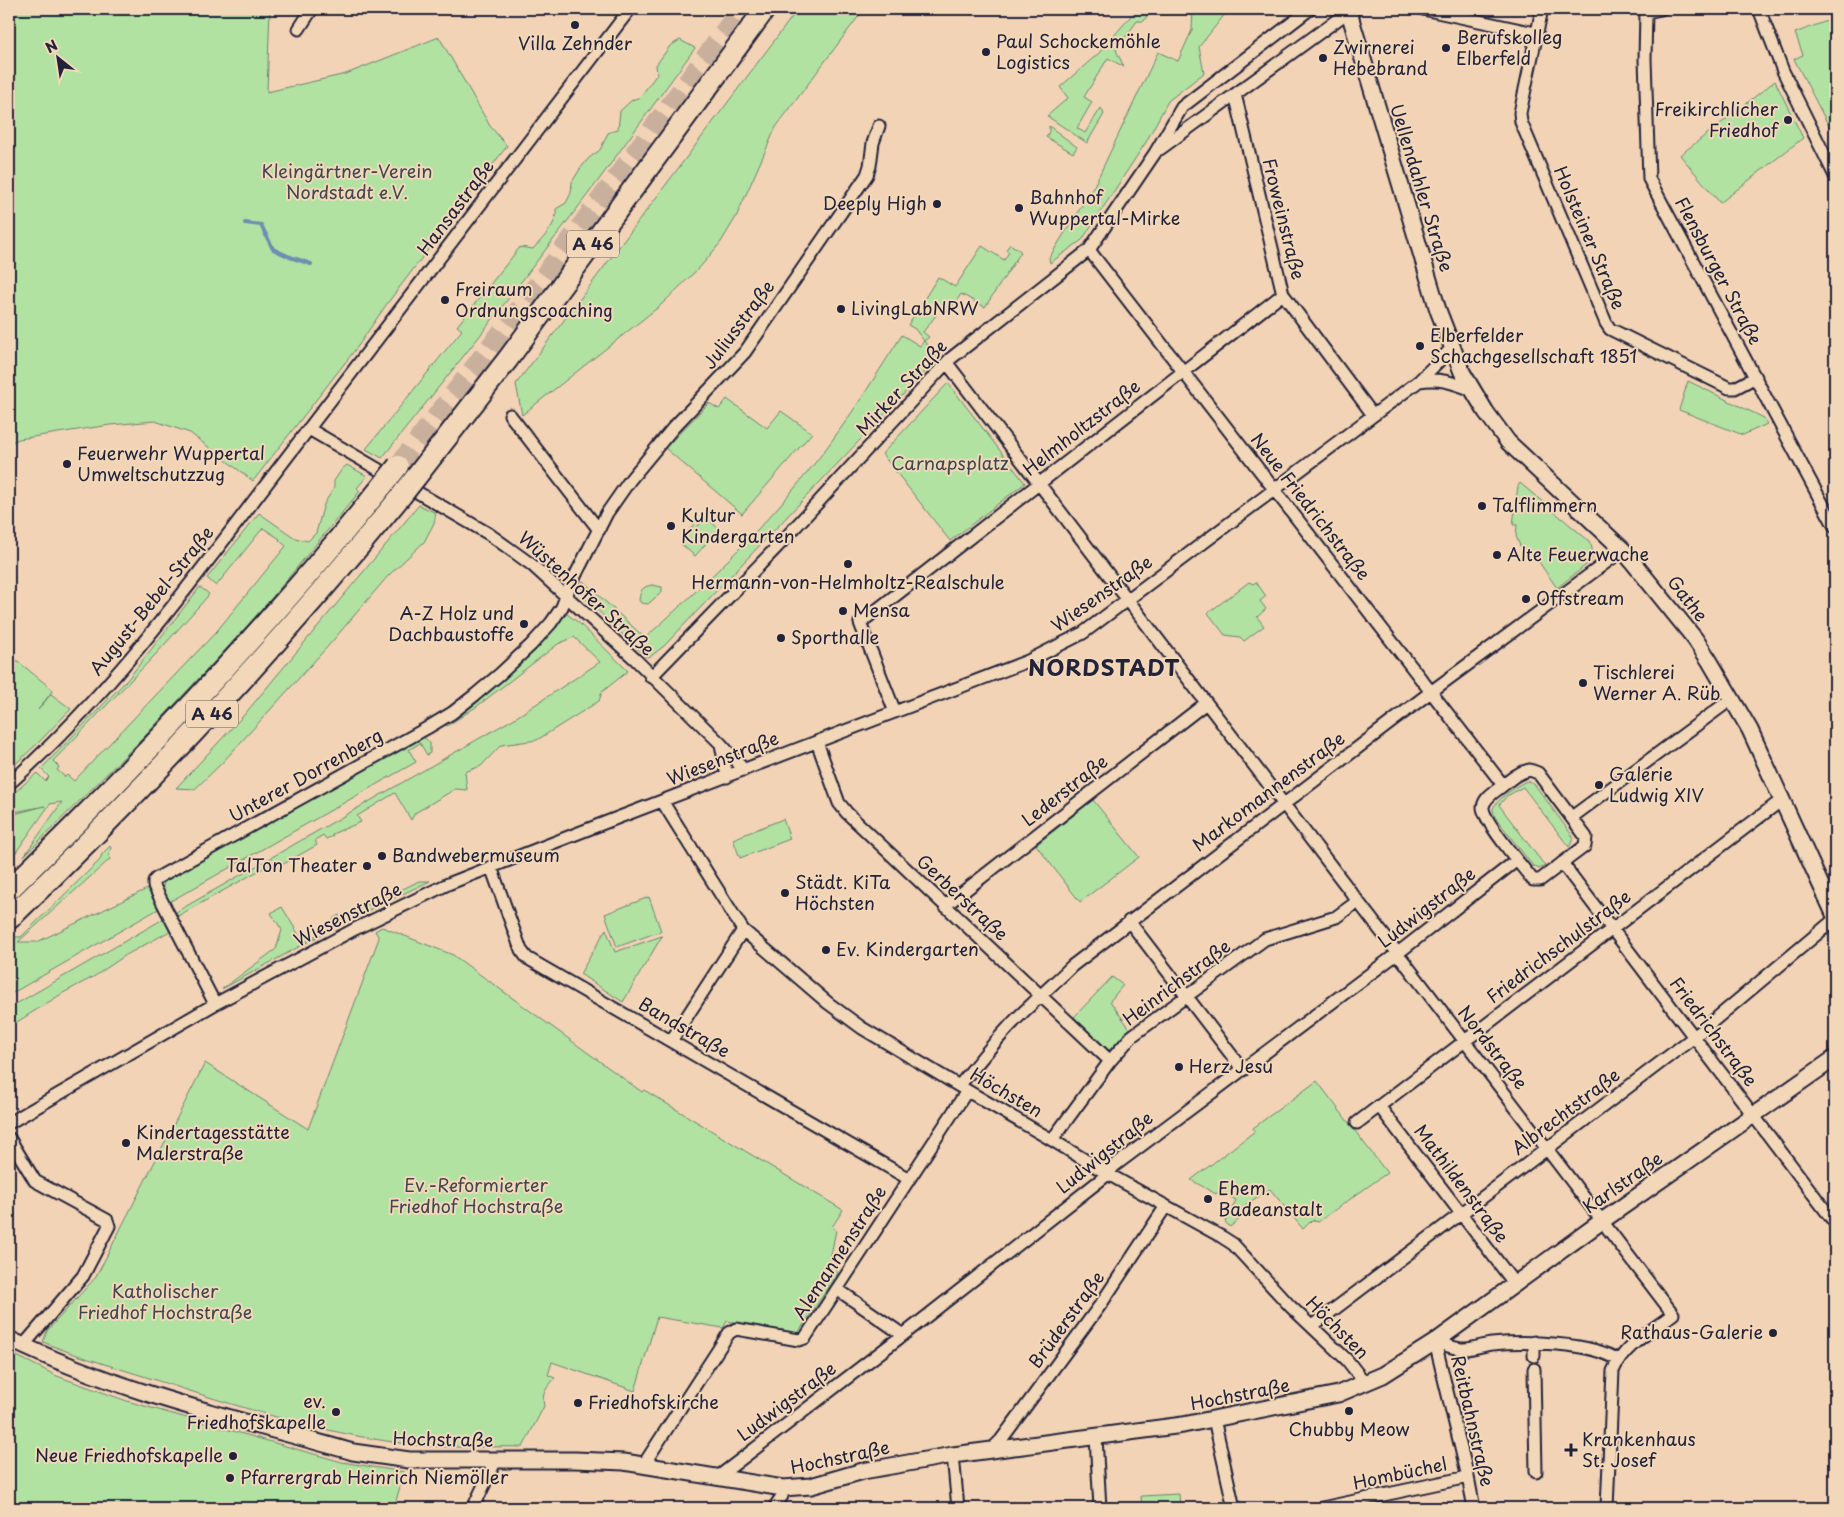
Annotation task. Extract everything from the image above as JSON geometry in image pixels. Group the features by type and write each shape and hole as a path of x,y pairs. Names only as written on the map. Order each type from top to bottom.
{"highway":[{"name":"A 46","path":"9,919 114,816 244,680 306,610 401,496 513,352 765,9"},
{"name":"A 46","path":"9,890 100,800 220,675 328,552 398,466"}],"main road":[{"name":"Uellendahler Straße","path":"1349,9 1438,310 1452,348"},
{"name":"Gathe","path":"1452,348 1472,390 1492,420 1517,451 1623,550 1695,639 1733,698 1783,799 1835,917"},
{"name":"Karlstraße","path":"1435,1342 1602,1220 1835,1058"},
{"name":"Hochstraße","path":"9,1338 61,1363 128,1387 353,1452 409,1460 603,1461 644,1464 783,1488 810,1486 863,1471 953,1455 1096,1437 1214,1419 1338,1394 1383,1375 1435,1342"}],"street":[{"path":"300,29 312,9"},
{"name":"Hansastraße","path":"309,428 630,9"},
{"name":"Mirker Straße","path":"652,677 784,540 947,363 1090,250 1155,153 1182,107 1310,9"},
{"path":"1155,153 1349,9"},
{"path":"1423,9 1535,33 1542,9"},
{"name":"Flensburger Straße","path":"1660,9 1646,12 1649,179 1835,528"},
{"path":"1759,9 1783,71 1835,176"},
{"name":"Holsteiner Straße","path":"1535,33 1520,113 1522,122 1606,323 1610,328 1729,388 1736,388 1756,377"},
{"name":"Froweinstraße","path":"1235,94 1283,294 1373,415"},
{"name":"Juliusstraße","path":"565,596 607,513 655,449 745,352 866,175 870,166 873,143 879,126"},
{"name":"Neue Friedrichstraße","path":"1090,250 1503,785"},
{"name":"Helmholtzstraße","path":"895,712 860,623 1283,294"},
{"name":"Wiesenstraße","path":"9,1123 215,1004 363,925 448,884 1053,650 1083,633 1419,381 1452,348"},
{"name":"Nordstraße","path":"947,363 1673,1314 1631,1347 1618,1360"},
{"path":"1419,381 1436,379 1452,382 1472,390"},
{"path":"510,416 598,530"},
{"name":"Wüstenhofer Straße","path":"309,428 489,534 532,565 632,656 721,744 744,770"},
{"name":"August-Bebel-Straße","path":"9,784 58,738 132,657 309,428"},
{"name":"Markomannenstraße","path":"963,1089 986,1051 1072,966 1283,804 1623,550"},
{"name":"Unterer Dorrenberg","path":"215,1004 178,929 157,892 154,881 386,752 452,713 500,674 531,645 551,623 562,607 565,596"},
{"path":"1572,817 1733,698"},
{"name":"Lederstraße","path":"945,906 1206,703"},
{"name":"Gerberstraße","path":"817,742 839,803 847,813 1110,1062"},
{"path":"721,744 727,776"},
{"path":"1530,770 1538,773 1572,817 1586,837 1585,846 1540,880 1533,880 1485,815 1483,806 1489,797 1503,785 1522,772 1530,770"},
{"name":"Friedrichschulstraße","path":"1357,1122 1783,799"},
{"name":"Höchsten","path":"662,801 743,930 828,1003 862,1028 963,1089 1108,1174 1233,1244 1290,1306 1347,1360 1365,1383"},
{"name":"Ludwigstraße","path":"718,1477 903,1335 1108,1174 1114,1166 1398,953 1517,860"},
{"name":"Friedrichstraße","path":"1562,863 1835,1223"},
{"name":"Bandstraße","path":"491,867 521,950 527,958 909,1178"},
{"name":"Heinrichstraße","path":"1052,1140 1110,1062 1132,1036 1265,939 1336,917 1358,901"},
{"name":"Albrechtstraße","path":"1312,1326 1694,1036 1835,917"},
{"path":"1129,921 1243,1070"},
{"path":"672,1041 743,930"},
{"name":"Alemannenstraße","path":"644,1464 729,1333 736,1329 799,1340 805,1338 909,1178 963,1089"},
{"name":"Mathildenstraße","path":"1379,1106 1514,1283"},
{"path":"9,1138 34,1180 107,1220 109,1226 83,1276 23,1346"},
{"name":"Brüderstraße","path":"991,1450 1001,1440 1101,1304 1166,1206"},
{"path":"837,1289 903,1335"},
{"path":"1435,1342 1463,1349 1491,1344 1534,1342 1587,1349 1609,1355 1618,1360 1614,1371 1606,1508"},
{"name":"Reitbahnstraße","path":"1435,1342 1474,1508"},
{"path":"1534,1342 1534,1356"},
{"path":"1534,1369 1536,1472"},
{"path":"1214,1419 1234,1508"},
{"path":"1096,1437 1100,1508"},
{"path":"953,1455 958,1508"},
{"path":"474,1508 496,1460"},
{"name":"Hombüchel","path":"1322,1508 1343,1506 1468,1477"},
{"path":"774,1508 782,1496 783,1488"}],"green space":[{"name":"Kleingärtner-Verein Nordstadt e.V.","path":"9,9 270,9 267,92 346,74 439,37 490,126 507,146 386,305 358,346 253,481 190,433 155,421 110,425 19,439 9,443"},
{"path":"798,9 864,9 776,127 736,217 721,242 701,266 661,305 522,415 516,384"},
{"path":"1137,9 1151,9 1144,21 1137,21 1116,50 1124,67 1108,58 1084,97 1092,102 1077,128 1085,133 1101,108 1104,114 1087,143 1047,116 1068,98 1060,87 1099,53"},
{"path":"1193,9 1229,9 1199,47 1204,73 1168,101 1146,142 1082,240 1050,263 1049,258 1094,186 1158,52 1178,61 1192,30"},
{"path":"1835,18 1835,138 1794,59 1803,55 1795,33"},
{"path":"680,40 695,48 598,181 482,333 382,458 366,449 462,330 457,326 520,247 533,249 549,231 555,220 556,209 566,203 571,193 572,182 580,169 589,158 600,150 608,133 618,129 620,111 632,100 640,97 657,74 656,65 670,46"},
{"path":"1775,81 1803,138 1720,203 1680,155"},
{"path":"1049,126 1077,147 1073,153 1046,137 1049,132"},
{"path":"1010,244 1021,252 985,307 961,294 949,312 937,303 932,310 937,314 923,332 929,337 924,341 915,329 908,325 938,277 955,287 982,246 1004,260 1009,252 1006,250"},
{"path":"902,335 920,346 924,341 938,358 664,646 651,656 646,657 585,598 581,592 583,581 645,638 718,570 786,498 838,432"},
{"path":"1688,381 1764,418 1767,424 1743,435 1679,410"},
{"name":"Carnapsplatz","path":"948,383 1025,483 950,541 882,454"},
{"path":"727,399 767,428 781,411 812,433 742,514 665,448 709,403 719,409"},
{"path":"347,465 367,476 357,488 360,491 265,606 147,734 24,856 62,802 50,804 9,862 10,815 45,806 9,813 9,797 37,773 45,781 49,777 41,769 128,679 200,587 209,594 207,597 157,653 53,761 59,767 57,770 65,777 67,775 74,781 216,632 286,546 280,539 263,528 216,586 207,578 259,513 295,538 308,541 316,533 324,504 334,488 334,481"},
{"path":"1520,483 1589,541 1592,554 1590,562 1557,588 1534,555 1520,546 1516,536 1517,525 1513,525"},
{"path":"419,505 436,513 434,523 424,542 388,576 329,645 222,763 195,789 176,788 244,715"},
{"path":"706,517 719,529 695,556 681,544 685,539 683,537 694,524 697,527"},
{"path":"1249,582 1253,584 1256,582 1266,596 1260,601 1266,609 1257,617 1264,626 1244,641 1240,637 1225,635 1208,613"},
{"path":"652,585 662,587 662,592 648,604 641,603 639,600 642,590"},
{"path":"567,614 579,623 628,671 602,692 599,701 537,740 501,745 481,766 465,772 467,790 455,789 415,813 411,820 395,793 357,816 361,822 332,834 333,836 326,839 323,835 315,840 317,845 273,870 269,865 178,916 176,912 515,718 600,662 574,637 558,644 476,707 447,726 444,723 540,641"},
{"path":"9,654 53,690 38,710 51,694 71,709 9,770"},
{"path":"422,737 430,743 430,753 427,755 420,743 409,750 416,762 169,902 162,889 165,880"},
{"path":"1528,781 1535,785 1574,838 1569,847 1523,787 1507,796 1499,805 1545,866 1539,869 1532,865 1495,817 1493,810 1498,801 1508,792"},
{"path":"1093,800 1139,857 1080,902 1036,845"},
{"path":"783,819 790,839 740,858 733,839"},
{"path":"110,846 110,859 18,942 37,942 149,888 160,908 9,995 9,942 14,937 21,937 100,860 102,854"},
{"path":"419,881 430,881 356,916 355,908 364,904 371,905"},
{"path":"649,897 661,931 617,947 605,914"},
{"path":"282,907 303,942 330,928 334,918 339,915 344,922 222,989 276,949 282,930 271,913"},
{"path":"165,918 172,930 126,955 95,976 63,993 9,1027 9,1008"},
{"name":"Ev.-Reformierter Friedhof Hochstraße","path":"382,927 453,955 642,1092 644,1090 843,1210 832,1227 836,1230 830,1260 838,1273 798,1333 727,1321 723,1328 657,1317 635,1391 552,1362 548,1375 555,1378 545,1390 543,1397 544,1406 523,1447 417,1445 322,1429 229,1403 89,1359 43,1342 47,1331 96,1277 205,1063 308,1129 379,938 375,931"},
{"path":"606,929 615,952 662,936 623,1002 580,974"},
{"path":"1112,977 1123,985 1110,1001 1130,1029 1109,1050 1074,1017"},
{"path":"1317,1081 1387,1173 1318,1222 1312,1220 1303,1229 1270,1189 1245,1205 1238,1214 1241,1218 1230,1227 1225,1222 1236,1200 1219,1191 1216,1194 1191,1180 1255,1131 1253,1128"},
{"path":"9,1352 57,1376 127,1401 342,1462 404,1472 394,1508 9,1508"},
{"path":"1179,1494 1180,1508 1142,1508 1141,1496"}],"waterway":[{"path":"245,223 261,225 273,249 311,264"}],"tunnel":[{"path":"398,466 524,303 741,9"}],"place":[{"name":"Villa Zehnder","path":"575,25"},
{"name":"Berufskolleg Elberfeld","path":"1446,48"},
{"name":"Paul Schockemöhle Logistics","path":"986,52"},
{"name":"Zwirnerei Hebebrand","path":"1323,58"},
{"name":"Freikirchlicher Friedhof","path":"1788,120"},
{"name":"Deeply High","path":"937,204"},
{"name":"Bahnhof Wuppertal-Mirke","path":"1019,208"},
{"name":"Freiraum Ordnungscoaching","path":"445,300"},
{"name":"LivingLabNRW","path":"841,309"},
{"name":"Elberfelder Schachgesellschaft 1851","path":"1420,346"},
{"name":"Feuerwehr Wuppertal Umweltschutzzug","path":"67,464"},
{"name":"Talflimmern","path":"1482,506"},
{"name":"Kultur Kindergarten","path":"671,526"},
{"name":"Alte Feuerwache","path":"1497,555"},
{"name":"Hermann-von-Helmholtz-Realschule","path":"848,564"},
{"name":"Offstream","path":"1526,599"},
{"name":"Mensa","path":"843,611"},
{"name":"A-Z Holz und Dachbaustoffe","path":"524,624"},
{"name":"Sporthalle","path":"781,638"},
{"name":"Tischlerei Werner A. Rüb","path":"1583,683"},
{"name":"Galerie Ludwig XIV","path":"1599,785"},
{"name":"Bandwebermuseum","path":"382,856"},
{"name":"TalTon Theater","path":"367,866"},
{"name":"Städt. KiTa Höchsten","path":"785,893"},
{"name":"Ev. Kindergarten","path":"826,950"},
{"name":"Herz Jesu","path":"1179,1067"},
{"name":"Kindertagesstätte Malerstraße","path":"126,1143"},
{"name":"Ehem. Badeanstalt","path":"1208,1199"},
{"name":"Rathaus-Galerie","path":"1773,1333"},
{"name":"Friedhofskirche","path":"578,1403"},
{"name":"Chubby Meow","path":"1349,1411"},
{"name":"ev. Friedhofskapelle","path":"336,1412"},
{"name":"Krankenhaus St. Josef","path":"1571,1450"},
{"name":"Neue Friedhofskapelle","path":"233,1456"},
{"name":"Pfarrergrab Heinrich Niemöller","path":"230,1478"}],"district":[{"name":"NORDSTADT","path":"1104,668"}],"park label":[{"name":"Katholischer Friedhof Hochstraße","path":"165,1302"}]}
